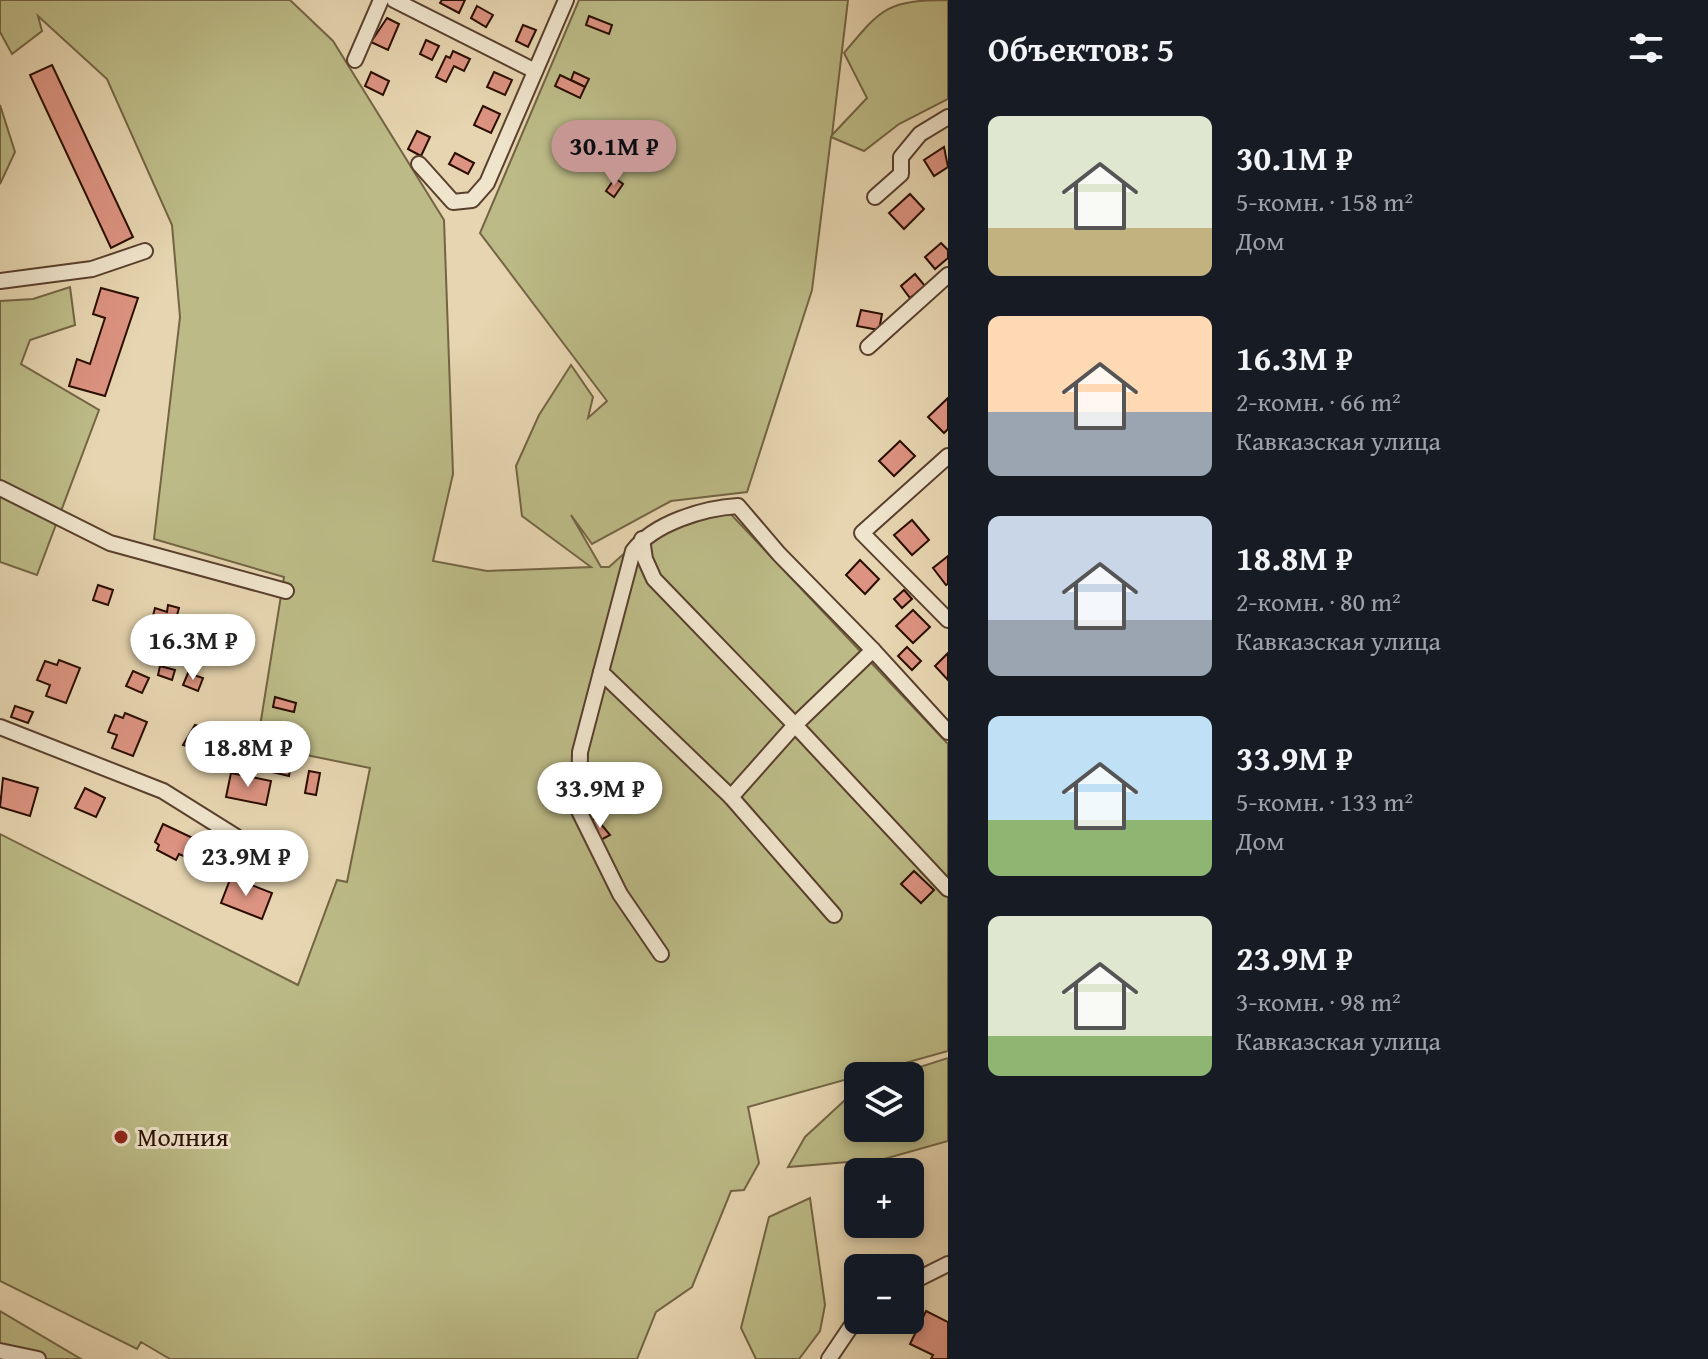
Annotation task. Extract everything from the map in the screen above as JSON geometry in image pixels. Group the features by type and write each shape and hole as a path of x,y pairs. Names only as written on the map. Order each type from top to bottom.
{"street":[{"path":"355,60 381,0"},
{"path":"394,0 535,71"},
{"path":"419,164 453,202 472,200 487,183 566,0"},
{"path":"875,197 901,174 901,157 920,134 948,117"},
{"path":"0,281 92,269 145,251"},
{"path":"868,347 948,275"},
{"path":"948,456 862,533 948,620"},
{"path":"0,488 110,543 286,591"},
{"path":"661,954 620,894 579,811 580,752 633,551 642,539 711,507 738,506 779,554 948,732"},
{"path":"642,539 645,559 654,579 948,889"},
{"path":"731,797 795,725 873,650"},
{"path":"601,672 731,797 834,915"},
{"path":"0,727 163,791 235,836 264,864"},
{"path":"924,1276 948,1264"},
{"path":"829,1359 846,1334"},
{"path":"0,1351 38,1359"}],"shaded area":[{"path":"0,0 290,0 333,41 444,220 453,474 433,561 487,571 591,567 522,516 516,466 539,415 571,365 593,397 588,418 607,401 480,233 579,0 848,0 832,135 867,98 844,53 887,10 911,2 948,0 948,99 899,124 864,151 831,137 812,290 747,492 671,501 592,544 571,515 601,567 609,567 637,542 724,507 948,744 948,1051 909,1062 844,1062 844,1080 748,1107 759,1163 744,1190 731,1191 692,1287 656,1312 637,1359 170,1359 141,1342 137,1349 0,1281 0,834 298,985 337,880 347,882 370,768 257,745 284,577 154,539 180,317 172,225 107,79 38,16 42,31 12,54 0,32"},
{"path":"0,105 15,152 0,184"},
{"path":"70,287 75,325 30,340 21,364 99,410 37,575 0,562 0,301 33,299"},
{"path":"948,1058 948,1141 888,1158 844,1158 844,1162 788,1167 805,1137 844,1101 844,1142 924,1142 924,1066"},
{"path":"810,1198 825,1305 820,1331 799,1359 756,1359 741,1328 769,1217"},
{"path":"0,1311 81,1359 0,1359"}],"building":[{"path":"442,0 465,0 459,13 440,3"},
{"path":"477,6 493,15 486,27 471,18"},
{"path":"589,16 612,25 609,34 586,25"},
{"path":"387,18 399,24 388,50 371,42"},
{"path":"523,25 536,30 528,47 516,41"},
{"path":"426,40 439,46 432,60 420,54"},
{"path":"453,51 470,59 464,71 454,66 446,82 436,77 446,56 450,58"},
{"path":"52,65 133,237 111,248 30,75"},
{"path":"371,72 389,81 383,95 365,86"},
{"path":"494,72 512,80 505,95 487,87"},
{"path":"574,72 589,79 585,87 571,80"},
{"path":"560,75 585,87 580,98 555,86"},
{"path":"483,106 500,114 491,133 474,125"},
{"path":"417,131 430,137 421,156 408,149"},
{"path":"944,147 948,167 934,176 924,160"},
{"path":"455,153 474,163 468,174 449,164"},
{"path":"615,178 623,184 614,197 606,191"},
{"path":"910,194 924,209 904,229 889,213"},
{"path":"941,243 948,250 948,258 935,269 925,257"},
{"path":"915,274 925,286 910,298 901,286"},
{"path":"101,288 138,298 105,396 69,386 77,359 90,364 105,318 93,314"},
{"path":"861,310 882,314 879,330 857,326"},
{"path":"948,398 948,429 944,433 928,417"},
{"path":"900,441 915,456 894,476 879,461"},
{"path":"912,520 929,540 912,555 894,535"},
{"path":"948,556 948,584 946,585 933,568"},
{"path":"860,560 879,579 865,594 846,575"},
{"path":"98,585 113,590 108,605 93,600"},
{"path":"904,590 912,599 902,608 894,599"},
{"path":"168,605 179,608 177,615 183,616 176,638 184,640 181,653 173,651 170,660 150,654 156,633 149,631 155,608 167,612"},
{"path":"913,610 930,627 913,643 896,626"},
{"path":"907,647 921,661 912,670 898,656"},
{"path":"948,653 948,680 935,666"},
{"path":"59,660 80,668 66,703 46,696 50,685 37,680 45,661 57,665"},
{"path":"160,666 175,670 172,680 158,675"},
{"path":"133,671 149,678 142,693 126,686"},
{"path":"188,673 203,678 198,691 183,685"},
{"path":"275,697 296,703 294,712 273,707"},
{"path":"15,706 33,712 28,723 11,717"},
{"path":"125,713 147,722 133,756 112,748 117,735 108,732 115,715 123,718"},
{"path":"211,723 218,725 206,752 183,745 195,725 209,729"},
{"path":"274,761 291,764 289,776 272,772"},
{"path":"309,771 320,773 316,795 305,793"},
{"path":"231,773 271,781 266,805 226,797"},
{"path":"3,778 38,788 30,816 0,807"},
{"path":"85,788 105,798 96,817 75,808"},
{"path":"596,818 610,835 599,841 591,821"},
{"path":"163,824 197,840 188,858 179,854 176,860 157,850 159,845 155,842"},
{"path":"914,871 934,890 921,903 901,884"},
{"path":"231,877 272,893 262,919 221,903"},
{"path":"926,1311 948,1322 948,1359 931,1359 933,1355 910,1344 915,1334 924,1334"}],"place":[{"name":"Молния","path":"121,1137"}]}
